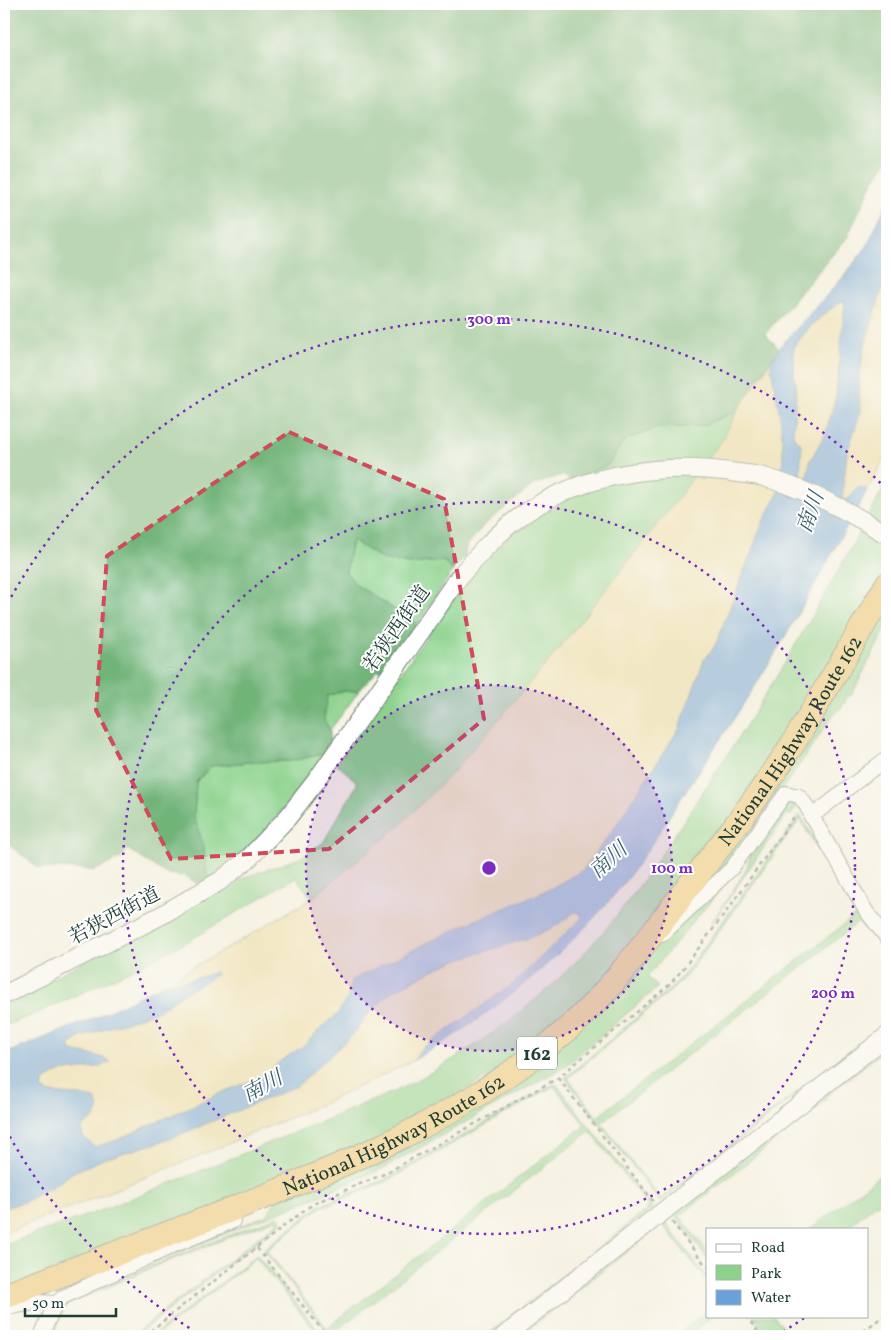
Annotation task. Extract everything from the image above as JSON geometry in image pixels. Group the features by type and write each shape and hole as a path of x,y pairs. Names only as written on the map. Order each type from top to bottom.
{"highway":[{"name":"National Highway Route 162","path":"4,1296 251,1202 388,1144 458,1106 516,1068 563,1032 585,1013 620,974 752,802 793,743 887,584"}],"street":[{"name":"若狭西街道","path":"4,995 160,916 220,881 249,858 288,817 316,781 459,577 482,550 510,524 550,498 591,482 637,473 674,469 720,470 762,477 796,488 855,515 887,534"},
{"path":"811,817 887,758"},
{"path":"646,941 654,942 666,932 732,868 786,794 799,796 866,911 887,938"},
{"path":"504,1336 887,1036"},
{"path":"41,1336 56,1303 63,1297 177,1244 250,1214 251,1202"},
{"path":"4,1308 48,1301 56,1303"}],"path":[{"path":"558,1078 657,1206 706,1266"},
{"path":"257,1248 327,1336"},
{"path":"857,1336 887,1313"},
{"path":"748,1318 761,1336"}],"highlighted area":[{"path":"289,432 444,499 484,719 329,849 171,859 96,710 107,556"}],"green space":[{"path":"4,4 887,4 887,161 873,182 847,238 765,334 779,348 737,411 701,426 658,428 625,440 608,465 571,480 562,475 533,485 483,526 466,547 465,556 453,570 443,561 409,564 382,559 352,540 346,572 356,585 417,624 383,671 378,670 359,691 343,691 327,696 324,720 330,730 330,745 324,754 290,761 250,762 211,766 196,782 194,817 203,844 208,880 199,885 186,876 166,874 127,849 121,858 94,871 38,868 8,844 4,843"},
{"path":"737,411 723,439 553,656 453,772 397,828 311,898 296,877 187,942 127,972 33,1015 4,1026 4,1003 204,899 234,881 300,858 323,843 357,785 357,782 337,764 472,572 512,534 534,518 559,506 571,480 608,465 625,440 658,428 701,426"},
{"path":"887,482 886,570 788,738 641,938 538,1046 386,1139 4,1290 4,1245 176,1181 398,1090 430,1073 492,1034 548,989 599,937 655,864 778,675"},
{"path":"352,540 382,559 409,564 443,561 453,570 417,624 356,585 346,572"},
{"path":"887,609 887,626 851,696 849,695 841,708 833,715 726,868 665,926 826,705 846,682 856,667 870,635"},
{"path":"343,691 359,691 330,730 324,720 327,696"},
{"path":"324,754 283,811 242,854 208,880 203,844 194,817 196,782 211,766 250,762 290,761"},
{"path":"786,803 794,804 796,808 791,815 787,814 711,924 746,870 753,847"},
{"path":"800,815 858,913 887,951 887,954 866,927 863,927 859,922 601,1123 661,1199 887,1021 887,1023 660,1202 565,1078 673,987 686,972","holes":["800,819 856,915 597,1117 568,1078 687,975"]},
{"path":"731,877 647,977 658,987 566,1066 384,1168 317,1197 150,1263 267,1215 278,1197 410,1140 650,952"},
{"path":"887,1046 887,1048 825,1097 826,1100 680,1216 706,1250 706,1257 673,1214"},
{"path":"554,1084 557,1085 653,1208 489,1336 486,1336 649,1208 590,1131 331,1336 264,1250 319,1206 384,1180","holes":["554,1086 585,1125 327,1328 267,1251 319,1208 387,1181"]},
{"path":"884,1172 885,1174 887,1173 887,1196 846,1228 811,1228"},
{"path":"278,1216 282,1222 135,1336 132,1336 278,1222 276,1219 151,1268 69,1304 65,1308 53,1336 51,1336 61,1309 67,1303 149,1267"},
{"path":"664,1221 706,1276 706,1279 662,1224 517,1336"},
{"path":"257,1255 323,1336 317,1336 319,1335 256,1258 156,1336 153,1336"},
{"path":"706,1312 706,1318 710,1318 688,1336 676,1336"},
{"path":"754,1318 776,1318 790,1336 768,1336"}],"sand":[{"path":"887,272 887,453 868,489 857,487 846,501 842,498 847,453 860,414 859,377 866,341"},
{"path":"846,300 836,397 826,432 810,461 806,481 802,481 800,478 801,447 793,435 796,391 794,348 817,321 831,309"},
{"path":"772,360 771,368 780,413 783,445 782,475 778,494 762,524 715,646 704,660 679,729 613,830 583,870 550,889 462,926 351,981 349,995 338,1014 304,1046 280,1061 268,1074 223,1092 117,1140 95,1147 83,1137 81,1130 84,1125 96,1117 75,1095 50,1093 42,1089 44,1081 59,1072 98,1067 105,1058 69,1050 70,1045 81,1037 155,1012 216,975 214,972 202,977 160,986 312,898 397,828 453,772 553,656 723,439 737,411"},
{"path":"575,912 580,913 582,917 580,920 513,984 420,1050 414,1060 327,1102 201,1155 4,1233 4,1208 24,1202 57,1184 73,1172 106,1158 167,1140 297,1086 351,1036 370,1012 391,992 433,970 462,958 503,946 566,918"}],"water":[{"name":"南川","path":"887,202 887,272 866,341 859,377 860,414 847,453 842,498 846,500 850,498 857,487 868,489 755,687 630,876 604,907 561,951 515,991 491,1010 414,1060 420,1050 513,984 580,920 582,917 580,913 575,912 553,928 529,938 462,958 433,970 391,992 370,1012 351,1036 297,1086 167,1140 106,1158 73,1172 57,1184 24,1202 4,1208 4,1054 97,1017 160,986 202,977 215,972 216,975 155,1012 81,1037 70,1045 70,1050 97,1056 111,1062 98,1067 59,1072 44,1081 42,1089 50,1093 95,1099 99,1107 97,1112 81,1130 83,1137 95,1147 117,1140 223,1092 268,1074 280,1061 304,1046 338,1014 349,995 351,981 462,926 550,889 583,870 613,830 679,729 704,660 715,646 762,524 778,494 782,475 783,444 771,368 772,360 779,348 844,276 867,246","holes":["845,300 836,397 826,432 810,461 806,481 802,481 800,478 802,447 793,435 796,391 794,347 817,320"]}]}
